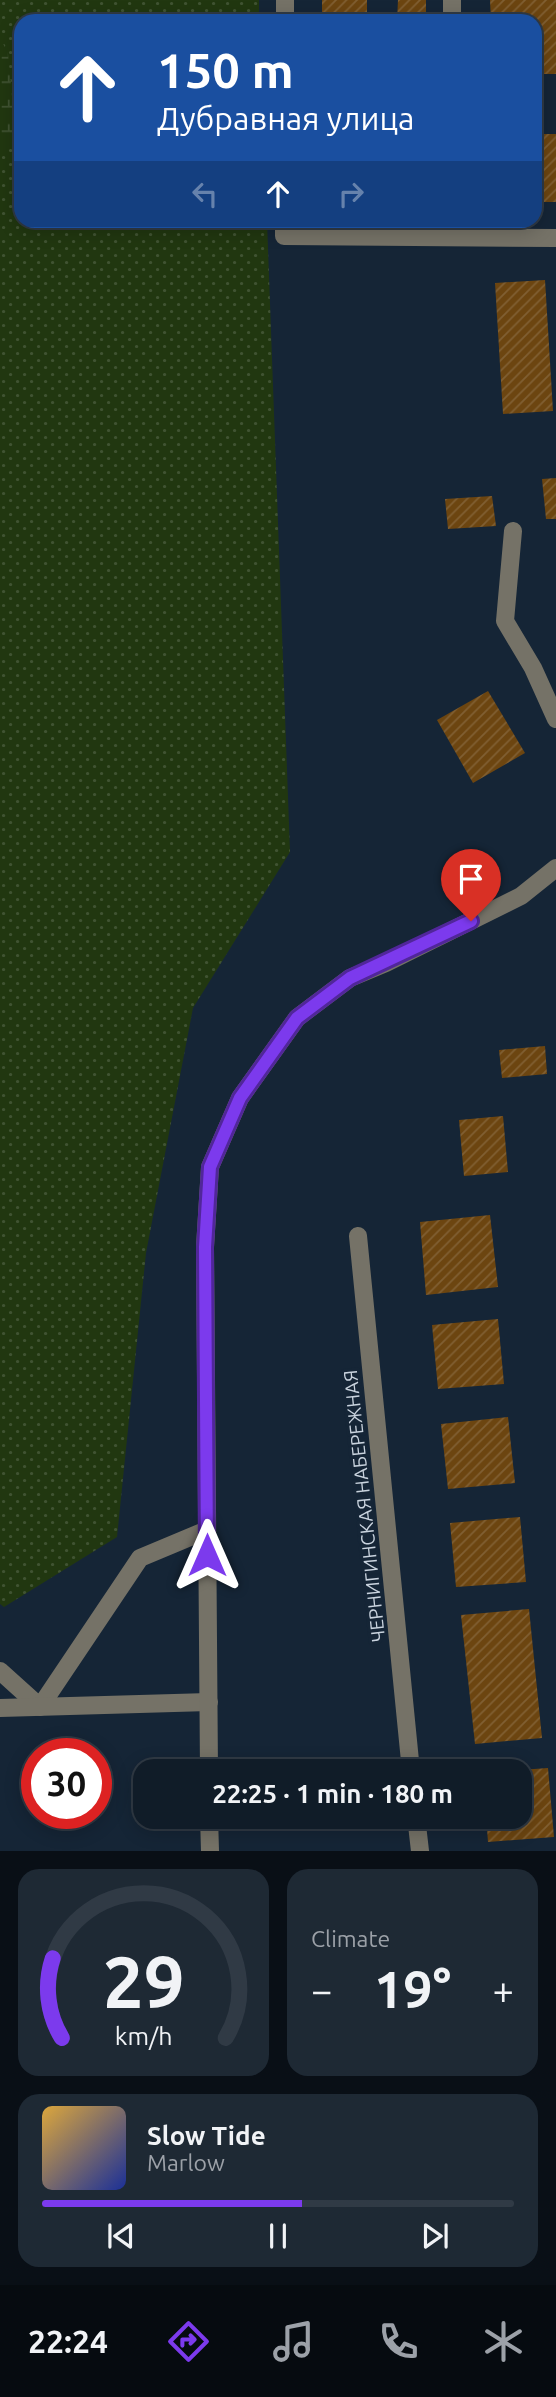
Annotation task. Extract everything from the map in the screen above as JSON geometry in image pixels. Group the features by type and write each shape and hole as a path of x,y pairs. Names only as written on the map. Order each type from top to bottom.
{"street":[{"path":"284,228 284,236 450,229 556,238"},
{"path":"513,531 505,621 533,668 556,719"},
{"path":"209,1759 205,1247 210,1167 240,1098 297,1018 350,978 522,896 556,868"},
{"name":"ЧЕРНИГИНСКАЯ НАБЕРЕЖНАЯ","path":"358,1236 410,1759"},
{"path":"40,1706 140,1558 207,1530"},
{"path":"0,1671 40,1706"},
{"path":"0,1707 209,1702"},
{"path":"209,1829 210,1851"},
{"path":"417,1829 420,1851"}],"green space":[{"path":"0,0 259,0 259,14 14,14 14,228 267,228 290,852 193,1008 146,1253 117,1537 4,1607 0,1604"},
{"path":"0,37 8,54 14,107 14,141 0,148"}],"building":[{"path":"322,0 367,0 367,14 322,14"},
{"path":"398,0 426,0 426,14 397,14"},
{"path":"490,0 556,0 556,74 542,74 542,14 491,14"},
{"path":"542,134 556,134 556,202 542,202"},
{"path":"545,280 553,411 503,414 495,283"},
{"path":"556,478 556,519 546,519 542,479"},
{"path":"492,496 496,526 448,529 445,499"},
{"path":"488,691 525,753 473,783 437,720"},
{"path":"545,1046 547,1074 502,1078 499,1050"},
{"path":"503,1116 508,1172 464,1176 459,1120"},
{"path":"490,1215 498,1287 426,1295 420,1222"},
{"path":"498,1319 504,1384 438,1389 432,1325"},
{"path":"508,1417 515,1483 448,1489 441,1424"},
{"path":"520,1517 526,1582 456,1587 450,1523"},
{"path":"529,1609 542,1738 475,1744 461,1615"},
{"path":"548,1768 554,1837 488,1842 487,1829 532,1829 532,1769"}],"route":[{"path":"207,1555 205,1247 210,1167 240,1098 297,1018 350,978 471,921"}]}
